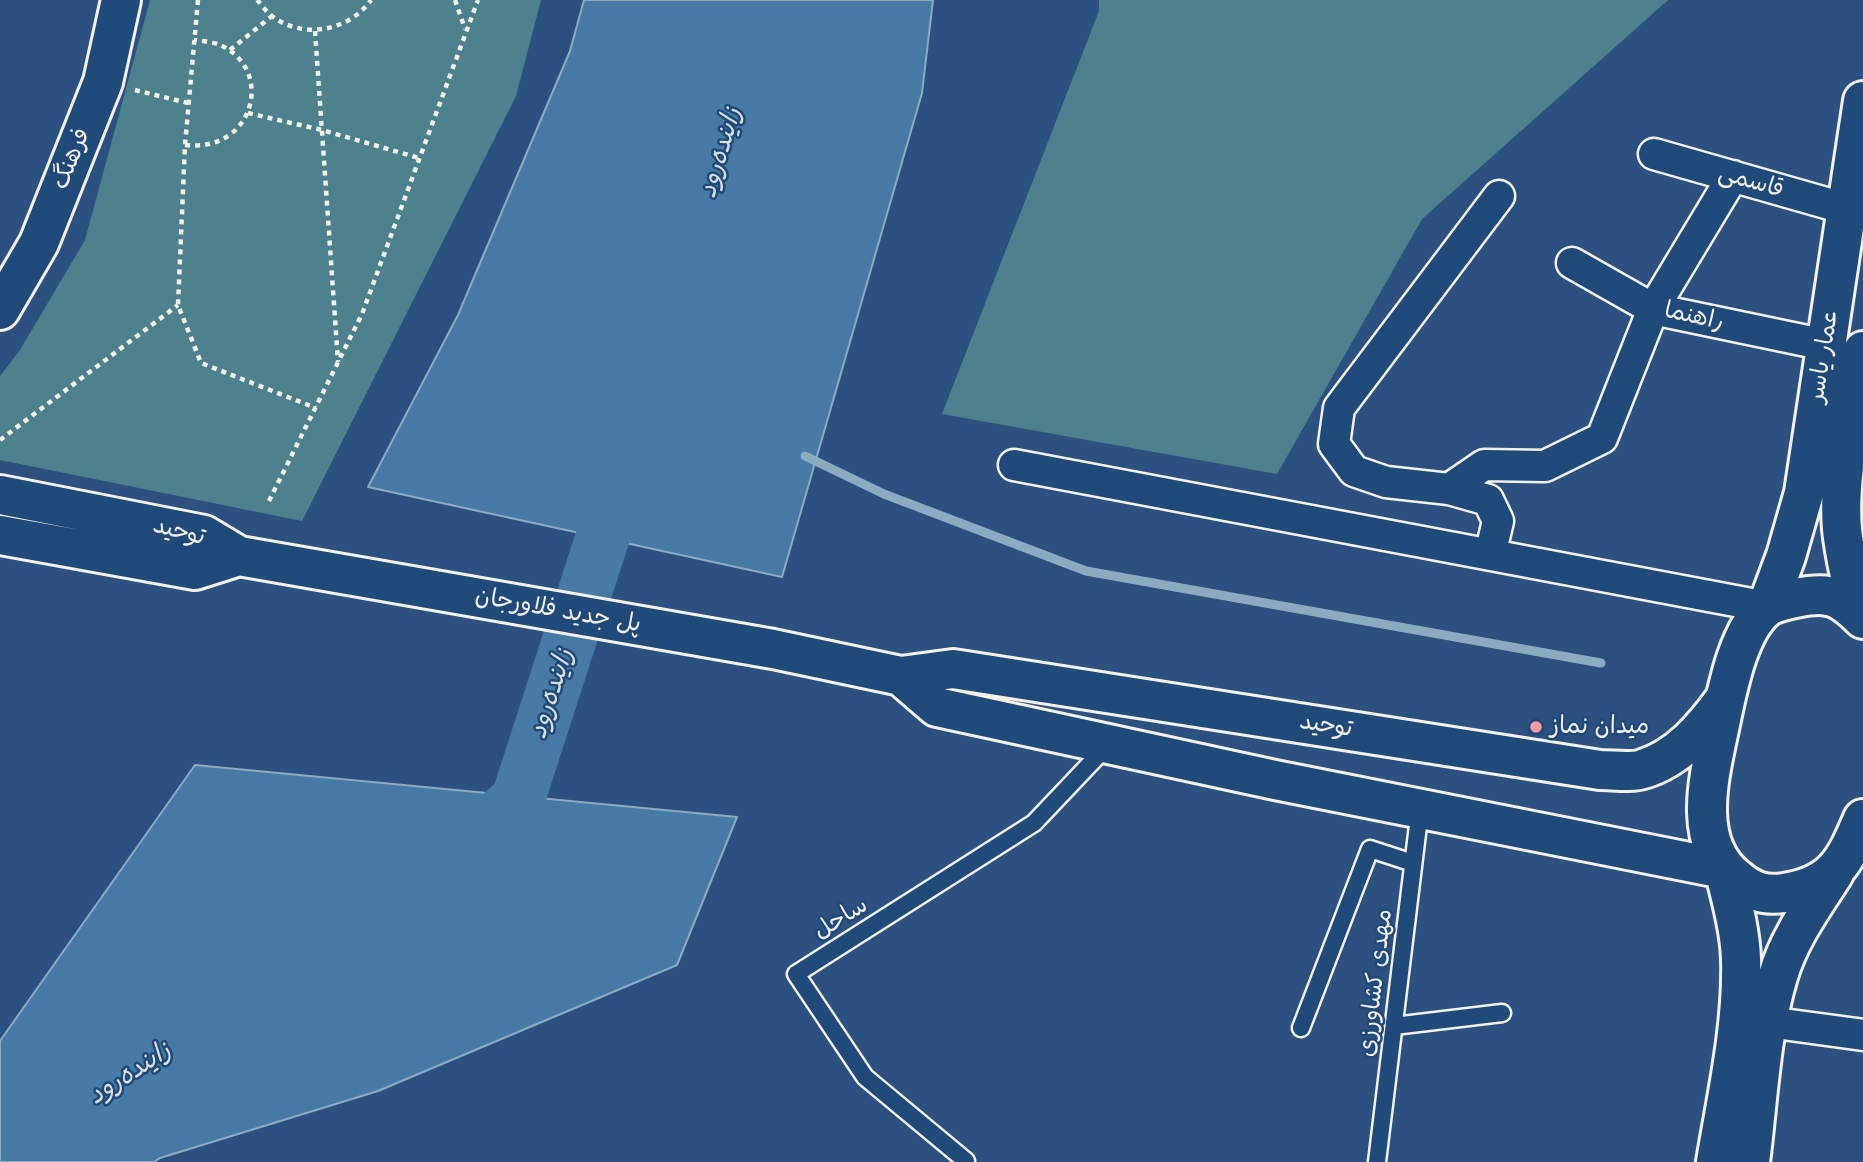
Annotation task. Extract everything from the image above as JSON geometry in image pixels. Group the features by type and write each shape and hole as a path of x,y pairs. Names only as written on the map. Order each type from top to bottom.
{"main road":[{"name":"فرهنگ","path":"0,310 39,243 103,82 121,0"},
{"name":"عمار یاسر","path":"1767,607 1786,556 1804,493 1863,101"},
{"name":"عمار یاسر","path":"1862,615 1846,562 1842,491 1863,351"},
{"name":"توحید","path":"0,495 204,534 239,556"},
{"name":"توحید","path":"0,535 195,570 239,556"},
{"name":"پل جدید فلاورجان","path":"239,556 773,649"},
{"path":"1716,1162 1735,1042 1741,958 1735,913 1724,869 1711,842 1707,807 1725,699 1737,656 1750,628 1767,607 1796,598 1828,596 1862,615"},
{"name":"توحید","path":"773,649 901,676 953,669 1600,770 1642,770 1672,754 1702,730 1725,699"},
{"name":"توحید","path":"901,676 937,707 1420,809 1724,869"},
{"path":"1724,869 1751,891 1773,895 1800,891 1827,879 1849,852 1862,825"},
{"path":"1750,1162 1768,1022 1778,975 1797,930 1841,862"}],"street":[{"name":"قاسمی","path":"1654,154 1847,209"},
{"path":"1449,489 1484,465 1545,466 1602,438 1653,309 1733,176"},
{"path":"1490,555 1498,521 1488,500 1449,489 1387,482 1354,471 1334,444 1339,408 1499,197"},
{"name":"راهنما","path":"1572,263 1653,309 1826,345"},
{"path":"1014,465 1767,607"},
{"path":"1768,1022 1863,1035"}],"lane":[{"name":"ساحل","path":"966,1161 865,1077 796,974 1034,823 1109,744"},
{"name":"مهدی کشاورزی","path":"1377,1162 1420,809"},
{"path":"1301,1028 1370,849 1413,863"},
{"path":"1394,1026 1502,1013"}],"path":[{"path":"198,0 185,145 178,305 201,363 316,408"},
{"path":"257,0 272,16 292,27 315,31 336,27 355,17 371,0"},
{"path":"454,0 466,30"},
{"path":"270,501 362,314 478,0"},
{"path":"230,50 272,16"},
{"path":"315,31 338,363"},
{"path":"185,145 200,147 222,141 240,127 248,113 251,96 250,79 242,63 230,50 219,44 194,40"},
{"path":"103,82 188,103"},
{"path":"248,113 322,130 419,158"},
{"path":"0,440 178,305"}],"green space":[{"path":"150,0 541,0 516,96 302,521 0,460 0,376 20,350 85,240"},
{"path":"1099,0 1668,0 1422,219 1277,474 942,414 1099,11"}],"water":[{"path":"584,0 933,0 922,93 782,577 368,487 458,315 570,51"},
{"path":"195,765 737,817 677,965 378,1091 154,1162 0,1162 0,1041"}],"waterway":[{"path":"805,456 884,494 1086,571 1601,663"},
{"name":"زاینده‌رود","path":"466,846 518,799 625,468"}],"place":[{"name":"میدان نماز","path":"1536,727"}]}
